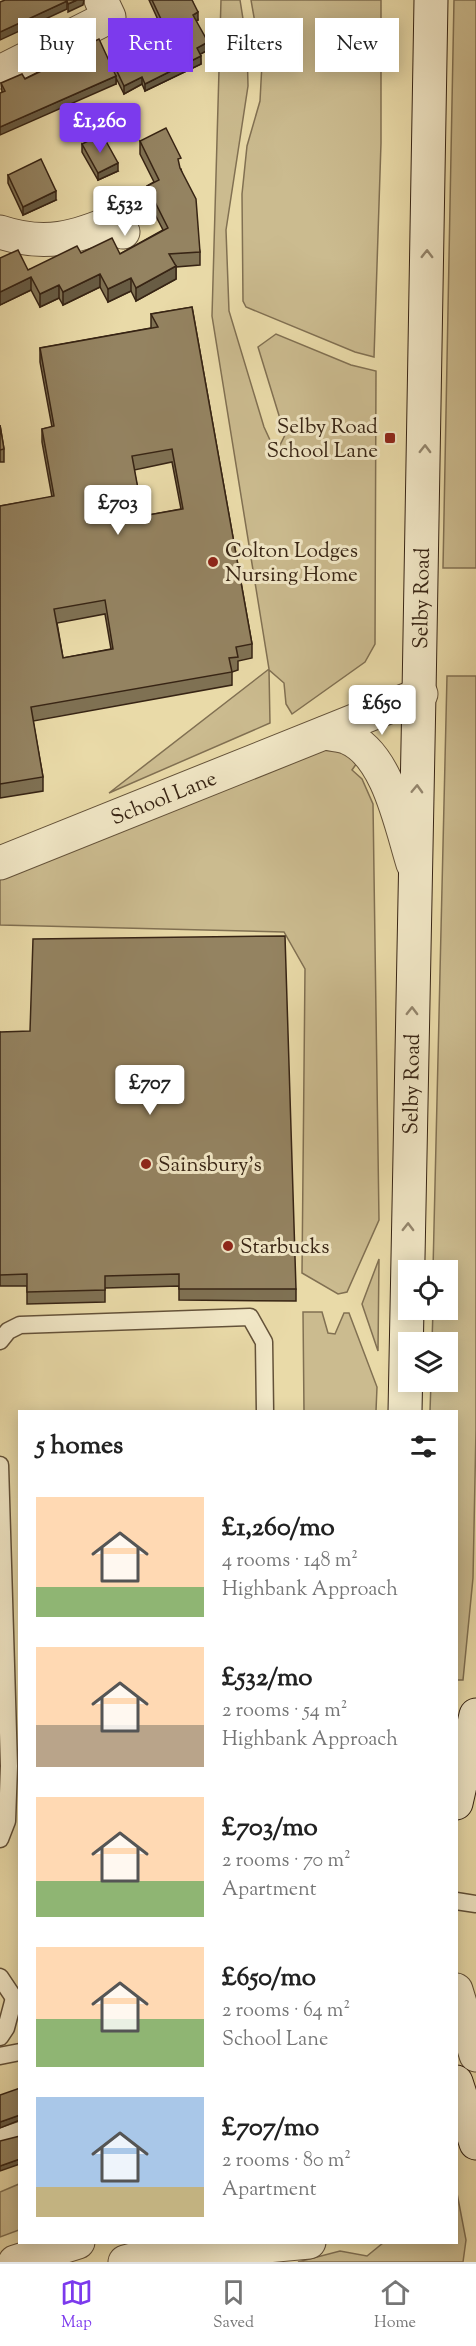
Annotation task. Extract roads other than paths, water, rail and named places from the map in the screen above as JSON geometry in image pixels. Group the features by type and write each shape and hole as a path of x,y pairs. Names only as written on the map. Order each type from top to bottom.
{"main road":[{"path":"0,72 109,17 101,0"},
{"name":"Selby Road","path":"405,1410 415,868 421,694 431,0"},
{"path":"0,232 51,241 87,233 117,220 123,232"},
{"name":"School Lane","path":"0,863 169,793 421,694"},
{"path":"325,733 349,738 374,760 387,780 415,868"},
{"path":"458,1795 475,1723"},
{"path":"458,1996 476,2055"},
{"path":"458,2089 469,2127"},
{"path":"15,2262 72,2244"},
{"path":"125,2262 140,2258 248,2251 295,2244"}],"lane":[{"path":"2,1334 20,1324 250,1317 264,1342 265,1410"},
{"path":"0,1466 11,1572 14,1795 0,1839"},
{"path":"458,1901 476,1904"},
{"path":"0,1977 17,1998 6,2028 0,2037"},
{"path":"0,2056 18,2052"},
{"path":"0,2138 18,2131"}],"place":[{"name":"Selby Road School Lane","path":"390,438"},
{"name":"Colton Lodges Nursing Home","path":"213,562"},
{"name":"Sainsbury's","path":"146,1164"},
{"name":"Starbucks","path":"228,1246"}]}
